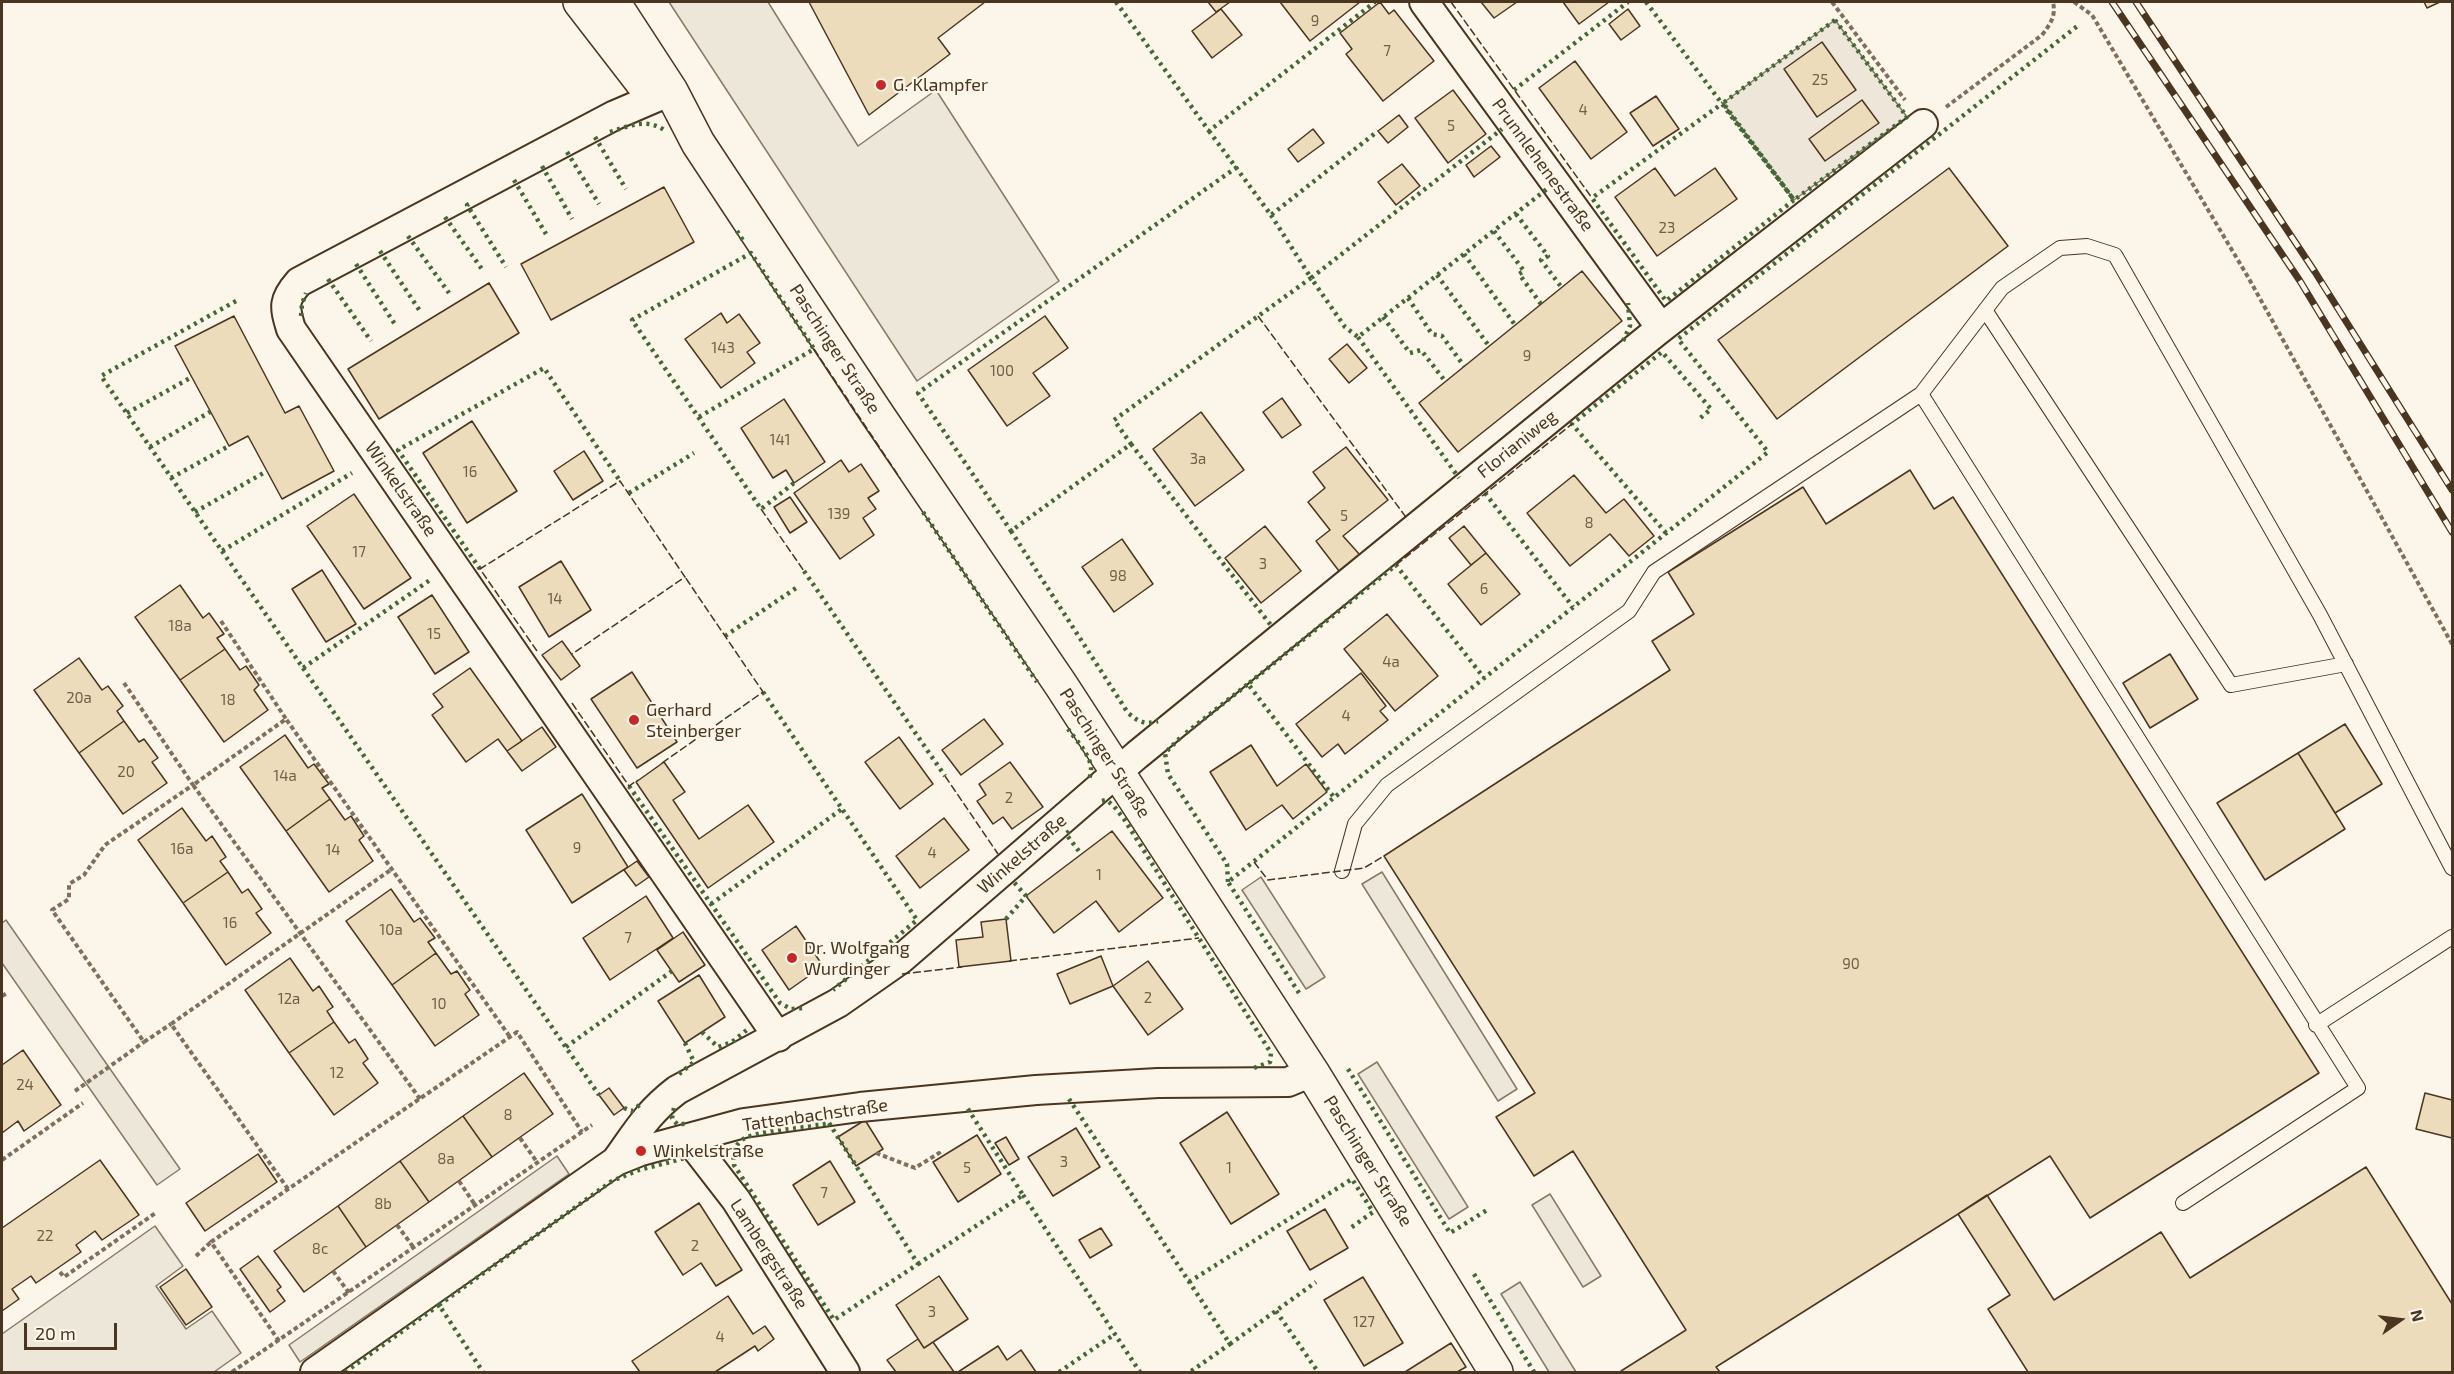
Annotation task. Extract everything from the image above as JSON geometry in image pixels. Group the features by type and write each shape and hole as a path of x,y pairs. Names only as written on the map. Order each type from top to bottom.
{"street":[{"name":"Paschinger Straße","path":"580,2 662,94 698,143 1118,772 1312,1072 1496,1372"},
{"name":"Paschinger Straße","path":"613,2 662,94"},
{"name":"Prunnlehenestraße","path":"1424,2 1661,328"},
{"name":"Winkelstraße","path":"662,94 615,114 299,282 287,295 285,310 291,329 778,1037"},
{"name":"Florianiweg","path":"1118,772 1661,328 1923,124"},
{"name":"Winkelstraße","path":"616,1161 636,1130 656,1106 677,1090 838,1003 901,959 1118,772"},
{"name":"Tattenbachstraße","path":"315,1372 616,1161 641,1151 744,1123 927,1100 1036,1090 1158,1083 1288,1082 1312,1072"},
{"name":"Lambergstraße","path":"688,1138 736,1200 845,1372"}],"lane":[{"path":"1342,871 1355,824 1387,785 1629,611 1654,572 1921,394 2002,288 2060,248 2087,246 2115,255 2320,615 2452,868"},
{"path":"1985,310 2231,685 2346,664"},
{"path":"1921,394 2316,1025 2358,1088 2182,1203"},
{"path":"2316,1025 2452,937"}],"path":[{"path":"1832,2 1923,124 2042,35 2052,22 2055,11 2053,2"},
{"path":"2074,2 2092,15 2248,277 2452,644"},
{"path":"221,621 286,719 510,1037"},
{"path":"124,683 193,785 420,1099"},
{"path":"144,1042 52,910 69,899 69,884 84,874 105,845 286,719"},
{"path":"75,1091 392,869"},
{"path":"2,996 7,993"},
{"path":"171,1024 288,1189"},
{"path":"196,1256 211,1242 517,1032 582,1131"},
{"path":"2,1160 83,1103"},
{"path":"232,1372 592,1125"},
{"path":"520,1138 537,1162"},
{"path":"876,1153 915,1168 939,1153 941,1157"},
{"path":"459,1181 475,1206"},
{"path":"60,1272 64,1277 157,1212"},
{"path":"397,1225 414,1248"},
{"path":"211,1242 279,1341"},
{"path":"333,1272 349,1293"}],"shaded area":[{"path":"669,2 768,2 858,146 936,90 1059,281 917,381"},
{"path":"1835,20 1907,117 1794,200 1723,103"},
{"path":"1382,872 1517,1089 1498,1101 1362,884"},
{"path":"1261,877 1325,977 1306,989 1242,890"},
{"path":"6,920 180,1169 157,1185 2,963 2,923"},
{"path":"1377,1062 1468,1207 1449,1219 1358,1074"},
{"path":"557,1156 569,1174 300,1362 289,1345"},
{"path":"1550,1194 1601,1276 1583,1287 1532,1205"},
{"path":"155,1226 183,1266 156,1286 186,1329 212,1311 241,1353 214,1372 2,1372 2,1334"},
{"path":"1520,1282 1576,1372 1549,1372 1501,1294"}],"building":[{"name":"G. Klampfer","path":"809,2 985,2 938,38 950,54 869,115"},
{"path":"1208,2 1230,2 1216,12"},
{"path":"1280,2 1360,2 1310,41"},
{"path":"1380,2 1389,14 1394,10 1434,61 1383,101 1346,54 1352,49 1340,33"},
{"path":"1481,2 1517,2 1494,18"},
{"path":"1563,2 1609,2 1579,24"},
{"path":"2424,2 2440,2 2427,8"},
{"path":"1221,9 1242,35 1212,58 1192,31"},
{"path":"1628,9 1640,26 1621,40 1609,24"},
{"path":"1822,42 1856,90 1817,117 1784,69"},
{"path":"1575,61 1627,132 1591,159 1539,88"},
{"path":"1453,90 1486,134 1448,163 1415,118"},
{"path":"1656,96 1679,129 1653,146 1630,113"},
{"path":"1862,100 1879,123 1825,161 1809,139"},
{"path":"1399,115 1408,127 1388,143 1378,131"},
{"path":"1313,129 1324,143 1298,162 1288,149"},
{"path":"1491,146 1500,157 1474,177 1466,165"},
{"path":"1402,164 1420,186 1396,205 1378,182"},
{"path":"1655,168 1675,196 1715,168 1737,199 1657,256 1615,197"},
{"path":"1949,168 2008,246 1777,419 1718,340"},
{"path":"664,187 694,242 551,320 521,264"},
{"path":"1582,271 1622,321 1458,452 1419,403"},
{"path":"489,283 519,333 379,419 348,369"},
{"path":"721,313 727,323 739,314 760,343 747,352 755,363 721,388 685,339"},
{"path":"234,316 285,413 299,406 334,471 282,499 248,436 229,446 175,346"},
{"path":"1045,316 1068,348 1033,373 1050,396 1007,426 968,370"},
{"path":"1347,344 1367,368 1349,383 1329,359"},
{"path":"1282,398 1301,425 1282,438 1263,412"},
{"path":"784,399 825,462 794,483 786,470 773,478 741,428"},
{"path":"1201,412 1244,470 1195,506 1153,449"},
{"path":"472,421 517,491 467,523 423,453"},
{"path":"1346,447 1388,500 1343,536 1360,555 1339,571 1316,541 1330,530 1308,502 1325,488 1313,472"},
{"path":"584,451 603,481 573,500 554,471"},
{"path":"841,460 849,472 861,464 879,491 868,498 876,509 863,518 874,535 840,559 794,493"},
{"path":"1910,470 1934,509 1953,497 2319,1073 2090,1218 2050,1156 1716,1367 1720,1372 1622,1372 1686,1330 1573,1151 1534,1176 1496,1117 1535,1093 1384,856 1670,670 1652,641 1694,614 1668,572 1803,487 1826,524"},
{"path":"1574,475 1606,513 1624,499 1654,536 1629,556 1610,534 1570,566 1527,513"},
{"path":"354,494 411,578 364,609 307,526"},
{"path":"790,497 807,522 790,533 774,507"},
{"path":"1265,526 1301,571 1261,603 1225,558"},
{"path":"1464,526 1486,553 1471,565 1449,538"},
{"path":"1122,539 1153,584 1114,612 1082,567"},
{"path":"1486,553 1520,594 1481,625 1448,584"},
{"path":"561,561 591,610 549,637 519,587"},
{"path":"322,570 356,624 326,642 292,589"},
{"path":"180,585 203,618 209,613 224,634 217,638 225,649 180,680 135,617"},
{"path":"432,595 469,652 435,674 398,617"},
{"path":"1387,614 1438,676 1395,711 1344,649"},
{"path":"562,641 580,666 561,680 542,655"},
{"path":"225,649 240,670 246,666 259,685 254,690 268,710 224,742 180,680"},
{"path":"2170,654 2198,699 2150,728 2123,683"},
{"path":"79,658 102,690 108,686 123,706 117,711 124,721 79,753 34,690"},
{"path":"470,668 522,741 507,751 498,739 466,762 432,715 443,707 433,694"},
{"name":"Gerhard Steinberger","path":"632,672 677,742 637,768 591,699"},
{"path":"1361,673 1386,706 1380,711 1388,720 1345,754 1338,744 1322,757 1296,724"},
{"path":"984,719 1003,744 961,775 942,750"},
{"path":"124,721 139,742 144,739 158,758 152,762 167,783 123,814 79,753"},
{"path":"2345,724 2382,784 2335,813 2298,753"},
{"path":"542,727 556,747 522,771 507,751"},
{"path":"285,735 308,768 314,764 329,784 322,788 330,799 286,831 240,767"},
{"path":"899,737 933,784 900,809 865,762"},
{"path":"1251,745 1277,786 1306,764 1327,792 1293,819 1282,805 1246,830 1210,772"},
{"path":"2298,753 2345,829 2265,880 2217,803"},
{"path":"664,762 685,792 673,800 699,839 748,805 774,842 708,888 636,782"},
{"path":"1010,762 1043,807 1012,829 1003,817 993,824 977,801 986,795 979,784"},
{"path":"582,794 628,867 572,903 526,830"},
{"path":"330,799 345,820 351,816 364,836 359,840 373,861 329,892 286,831"},
{"path":"182,808 206,841 212,836 226,857 220,861 228,872 183,903 138,840"},
{"path":"944,818 969,850 920,888 896,856"},
{"path":"1112,831 1163,898 1119,932 1096,901 1054,933 1026,896"},
{"path":"637,861 649,877 636,886 624,870"},
{"path":"228,872 242,893 248,889 262,909 256,913 271,933 226,965 183,903"},
{"path":"391,889 414,922 420,918 435,938 428,942 436,953 392,985 346,921"},
{"path":"646,896 673,938 610,980 583,938"},
{"path":"1006,919 1011,961 959,967 956,940 983,937 981,922"},
{"name":"Dr. Wolfgang Wurdinger","path":"796,926 823,966 789,990 762,950"},
{"path":"683,932 705,965 679,982 657,950"},
{"path":"436,953 451,974 457,971 470,990 465,994 479,1015 435,1046 392,985"},
{"path":"1101,956 1113,986 1070,1004 1057,974"},
{"path":"290,958 313,991 319,986 333,1007 327,1011 334,1022 289,1053 245,990"},
{"path":"1148,961 1183,1009 1148,1035 1113,986"},
{"path":"699,975 725,1017 685,1043 658,1001"},
{"path":"334,1022 349,1043 355,1039 368,1059 363,1063 378,1083 334,1115 289,1053"},
{"path":"23,1050 61,1105 24,1131 18,1121 2,1133 2,1065"},
{"path":"524,1073 553,1114 492,1157 463,1116"},
{"path":"609,1088 624,1108 614,1115 599,1095"},
{"path":"2425,1093 2452,1100 2452,1138 2416,1129"},
{"path":"1227,1112 1279,1194 1231,1224 1180,1143"},
{"path":"463,1116 492,1157 429,1202 400,1161"},
{"path":"865,1120 883,1149 856,1166 838,1137"},
{"path":"1076,1128 1100,1167 1053,1196 1028,1157"},
{"path":"977,1135 1001,1174 958,1202 933,1162"},
{"path":"1006,1137 1019,1159 1009,1165 995,1143"},
{"path":"258,1154 277,1182 205,1231 186,1203"},
{"path":"100,1160 139,1215 102,1240 95,1231 76,1245 81,1252 36,1283 31,1276 12,1289 19,1299 2,1311 2,1228"},
{"path":"400,1161 429,1202 366,1247 338,1206"},
{"path":"830,1161 855,1202 818,1225 793,1185"},
{"path":"2366,1167 2452,1304 2452,1372 2028,1372 1988,1309 2010,1295 1958,1214 1987,1195 2054,1300 2161,1232 2190,1278"},
{"path":"699,1203 742,1270 716,1286 701,1263 683,1275 655,1232"},
{"path":"338,1206 366,1247 304,1292 274,1251"},
{"path":"1325,1209 1348,1248 1310,1270 1287,1231"},
{"path":"1101,1228 1112,1245 1090,1258 1079,1240"},
{"path":"258,1256 281,1287 277,1290 285,1301 270,1312 240,1269"},
{"path":"186,1269 212,1307 186,1325 160,1287"},
{"path":"939,1276 968,1319 924,1348 896,1305"},
{"path":"1363,1277 1403,1343 1364,1366 1324,1300"},
{"path":"728,1296 753,1334 765,1326 774,1339 758,1351 755,1346 715,1372 640,1372 632,1361"},
{"path":"918,1339 924,1348 933,1342 954,1372 896,1372 887,1360"},
{"path":"1451,1343 1466,1367 1457,1372 1405,1372"},
{"path":"998,1346 1007,1360 1021,1350 1036,1372 958,1372"}],"railway":[{"path":"2112,2 2300,281 2452,532"},
{"path":"2136,2 2315,272 2452,490"}],"hedge":[{"path":"1116,2 1209,131 1375,2"},
{"path":"1514,90 1628,2"},
{"path":"1646,2 1794,200 1666,301 1592,198 1723,103"},
{"path":"1835,20 1907,117 1794,200 1723,103 1835,20"},
{"path":"1299,993 1228,882 1768,452 1678,339 2080,24"},
{"path":"610,132 644,124 658,126 664,130"},
{"path":"1271,215 1311,278 1502,129"},
{"path":"1209,131 1271,215 1378,131"},
{"path":"595,137 626,189"},
{"path":"567,152 599,204"},
{"path":"542,166 572,219"},
{"path":"1237,167 918,393 1011,531 1131,444 1114,420 1311,278 1345,327 1358,337 1547,189 1549,192"},
{"path":"514,180 546,234"},
{"path":"469,204 467,205 506,267"},
{"path":"1516,214 1548,256 1541,260 1562,288"},
{"path":"445,217 484,272"},
{"path":"737,231 744,242"},
{"path":"1494,231 1524,271 1519,274 1541,304"},
{"path":"408,236 449,293"},
{"path":"380,251 420,311"},
{"path":"699,417 814,349 751,253 632,320 761,509 794,483"},
{"path":"1464,254 1515,325"},
{"path":"356,264 396,326"},
{"path":"1437,275 1489,346"},
{"path":"328,279 371,341"},
{"path":"301,316 306,293"},
{"path":"1408,298 1432,334 1442,336 1464,366"},
{"path":"236,301 101,376 222,551 352,473"},
{"path":"1623,341 1630,326 1628,303"},
{"path":"1383,317 1410,353 1421,350 1445,381"},
{"path":"1358,337 1459,478"},
{"path":"1666,533 1572,424 1662,352 1711,409 1698,420"},
{"path":"480,569 398,450 544,368 620,481"},
{"path":"127,413 192,377"},
{"path":"150,447 210,412"},
{"path":"1131,444 1273,628"},
{"path":"171,478 229,446"},
{"path":"629,493 694,453"},
{"path":"195,512 267,471"},
{"path":"1485,493 1573,607"},
{"path":"923,512 1037,682"},
{"path":"1011,531 1128,713 1142,722 1158,721"},
{"path":"222,551 303,668 430,580"},
{"path":"1333,796 1248,684 1396,565 1484,678"},
{"path":"804,571 945,776"},
{"path":"725,636 799,586"},
{"path":"303,668 599,1095"},
{"path":"1186,733 1248,684"},
{"path":"763,692 917,920 833,990"},
{"path":"1068,729 1089,760 1091,774 1088,780"},
{"path":"1180,738 1165,753 1168,774 1227,864 1228,882"},
{"path":"629,786 780,1003 791,1009 804,1008"},
{"path":"1102,801 1106,800 1113,805 1124,819 1271,1053 1270,1062 1254,1068"},
{"path":"711,904 842,809"},
{"path":"1069,831 1066,834 1081,854"},
{"path":"1006,919 1026,896 1012,880"},
{"path":"566,1047 672,971"},
{"path":"702,1032 718,1047 732,1042 748,1029"},
{"path":"679,1074 694,1062 685,1043"},
{"path":"1348,1069 1450,1233 1487,1210"},
{"path":"1069,1099 1230,1344 1190,1372"},
{"path":"624,1108 632,1111 642,1103"},
{"path":"918,1264 1023,1195 966,1106"},
{"path":"674,1108 672,1118 677,1124 688,1124"},
{"path":"829,1123 918,1264 834,1320 734,1165 734,1151 737,1145 748,1137 769,1131 829,1123"},
{"path":"439,1305 612,1181 639,1170 689,1157"},
{"path":"1189,1282 1352,1179 1373,1212 1349,1229"},
{"path":"1023,1195 1140,1372"},
{"path":"1474,1274 1534,1372"},
{"path":"1230,1344 1316,1282"},
{"path":"345,1372 439,1305 483,1372"},
{"path":"1276,1311 1318,1372"},
{"path":"1059,1372 1115,1334"}],"fence":[{"path":"1451,2 1592,198"},
{"path":"1258,316 1408,520"},
{"path":"814,349 900,478"},
{"path":"1396,565 1572,424"},
{"path":"537,651 480,569 620,481 685,577 572,654"},
{"path":"761,509 804,571"},
{"path":"662,763 763,692 685,577"},
{"path":"572,703 629,786 638,780"},
{"path":"945,776 998,854"},
{"path":"1254,862 1268,880 1364,868 1384,856"},
{"path":"1009,961 1199,938"},
{"path":"902,974 962,967"}],"place":[{"name":"G. Klampfer","path":"881,85"},
{"name":"Gerhard Steinberger","path":"634,720"},
{"name":"Dr. Wolfgang Wurdinger","path":"792,958"},
{"name":"Winkelstraße","path":"641,1151"}]}
